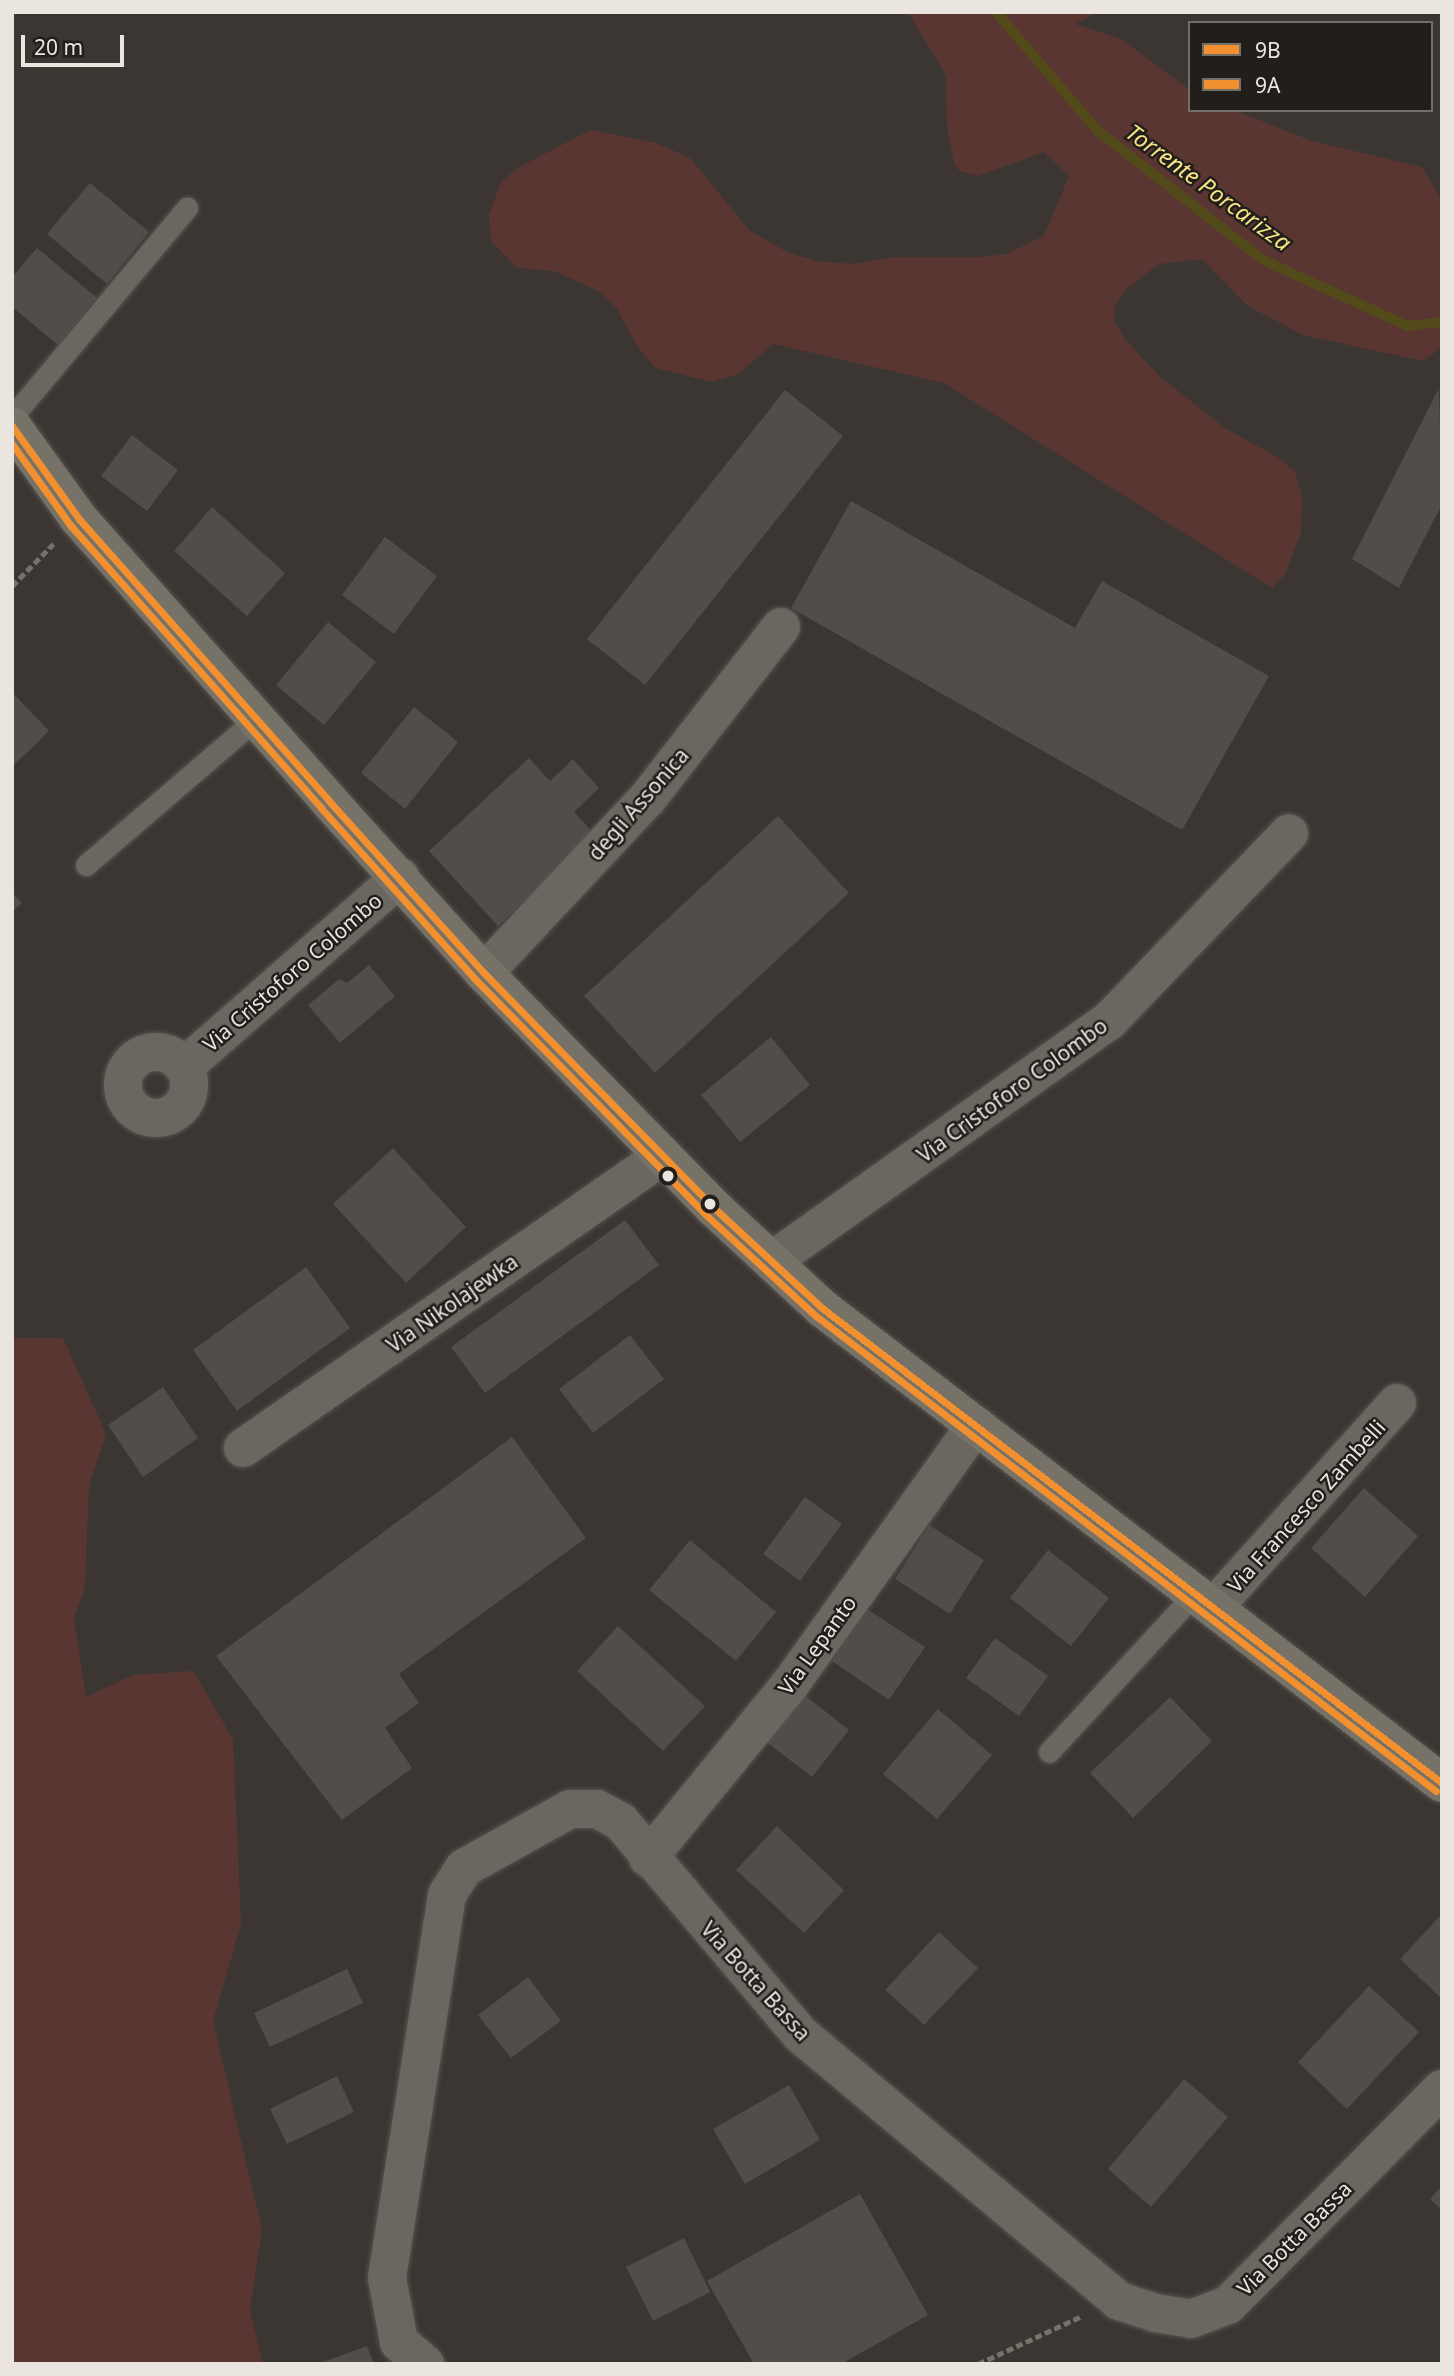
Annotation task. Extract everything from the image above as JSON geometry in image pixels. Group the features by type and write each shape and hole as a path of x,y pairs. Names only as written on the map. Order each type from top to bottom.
{"main road":[{"name":"Via Francesco Zambelli","path":"12,426 79,519 256,719 484,973 668,1163 822,1308 1442,1783"}],"street":[{"name":"degli Assonica","path":"484,973 647,799 781,626"},
{"name":"Via Cristoforo Colombo","path":"772,1261 1109,1021 1289,833"},
{"name":"Via Cristoforo Colombo","path":"184,1067 400,877"},
{"name":"Via Nikolajewka","path":"243,1448 668,1163"},
{"name":"Via Francesco Zambelli","path":"1205,1600 1397,1403"},
{"name":"Via Lepanto","path":"648,1858 791,1683 976,1425"},
{"name":"Via Botta Bassa","path":"425,2364 399,2342 387,2277 447,1895 464,1868 570,1809 597,1809 621,1822 648,1858 800,2034 1119,2301 1191,2319 1228,2305 1442,2089"}],"lane":[{"path":"12,417 187,208"},
{"path":"86,865 256,719"},
{"path":"1049,1752 1205,1600"}],"path":[{"path":"12,586 79,519"},
{"path":"978,2364 1119,2301"}],"shaded area":[{"path":"908,12 1097,12 1075,24 1121,39 1188,89 1188,112 1239,112 1312,141 1422,167 1442,201 1442,347 1423,361 1303,335 1248,306 1202,259 1159,264 1125,290 1115,306 1114,321 1125,339 1159,376 1225,428 1279,458 1295,472 1302,495 1301,533 1285,574 1272,588 944,383 773,344 738,374 711,382 656,368 638,347 616,307 598,291 554,271 517,268 491,241 489,215 501,182 519,167 591,130 656,143 690,158 750,231 789,253 816,261 853,264 894,257 982,257 1006,254 1044,236 1069,176 1044,152 978,176 960,171 954,164 947,127 946,76"},
{"path":"12,1338 63,1338 106,1434 89,1486 85,1587 74,1618 86,1697 133,1675 193,1671 233,1739 241,1924 213,2021 262,2230 250,2310 263,2364 12,2364"}],"building":[{"path":"90,183 149,232 107,284 47,234"},
{"path":"37,248 97,298 58,345 12,307 12,277"},
{"path":"1439,388 1442,504 1399,588 1352,559"},
{"path":"785,390 843,436 645,685 587,639"},
{"path":"132,435 178,470 147,511 101,476"},
{"path":"851,501 1075,628 1102,581 1269,676 1182,830 791,608"},
{"path":"212,507 285,573 247,616 174,551"},
{"path":"385,537 437,576 394,634 342,595"},
{"path":"328,622 376,662 324,725 276,685"},
{"path":"12,692 49,731 12,767"},
{"path":"414,707 458,742 405,809 361,773"},
{"path":"529,758 550,781 573,759 599,788 574,812 595,835 498,926 429,851"},
{"path":"778,816 849,893 655,1073 584,996"},
{"path":"12,892 22,903 12,912"},
{"path":"369,965 395,996 340,1043 308,1005 339,979 347,983"},
{"path":"771,1037 810,1085 740,1142 701,1095"},
{"path":"393,1148 466,1227 406,1283 333,1204"},
{"path":"625,1220 659,1265 485,1393 451,1347"},
{"path":"306,1267 350,1328 237,1411 193,1350"},
{"path":"630,1335 664,1379 593,1433 559,1389"},
{"path":"163,1387 198,1438 143,1477 108,1425"},
{"path":"512,1437 586,1538 399,1674 419,1703 385,1728 412,1768 342,1820 216,1656"},
{"path":"1364,1488 1418,1536 1365,1597 1311,1548"},
{"path":"805,1497 842,1524 800,1581 763,1554"},
{"path":"929,1525 984,1560 950,1614 895,1579"},
{"path":"690,1540 776,1612 736,1661 649,1590"},
{"path":"1048,1550 1109,1598 1071,1646 1010,1598"},
{"path":"867,1609 925,1647 889,1700 832,1661"},
{"path":"618,1626 705,1706 663,1751 577,1671"},
{"path":"995,1638 1048,1676 1019,1716 966,1678"},
{"path":"802,1693 849,1730 812,1777 765,1741"},
{"path":"1170,1697 1212,1741 1133,1818 1090,1773"},
{"path":"938,1709 992,1755 937,1819 883,1774"},
{"path":"777,1826 844,1890 804,1933 736,1870"},
{"path":"1442,1914 1442,1999 1400,1959"},
{"path":"939,1932 978,1968 924,2025 885,1990"},
{"path":"347,1969 363,2003 270,2047 254,2013"},
{"path":"528,1977 561,2021 511,2058 478,2015"},
{"path":"1369,1986 1419,2032 1347,2109 1298,2062"},
{"path":"337,2076 354,2112 287,2144 270,2109"},
{"path":"1184,2079 1228,2117 1151,2207 1108,2169"},
{"path":"789,2085 820,2140 745,2184 713,2129"},
{"path":"1442,2186 1442,2210 1430,2199"},
{"path":"860,2194 928,2315 841,2364 754,2364 707,2281"},
{"path":"684,2238 710,2292 653,2321 626,2267"},
{"path":"367,2346 374,2364 320,2364 320,2363"}],"waterway":[{"name":"Torrente Porcarizza","path":"996,12 1098,131 1263,260 1408,326 1442,322"}],"transit line":[{"name":"9B","path":"12,426 79,519 329,801 484,973 713,1207 822,1308 1442,1783"},
{"name":"9A","path":"12,444 71,526 321,808 476,980 706,1215 816,1316 1436,1791"}]}
